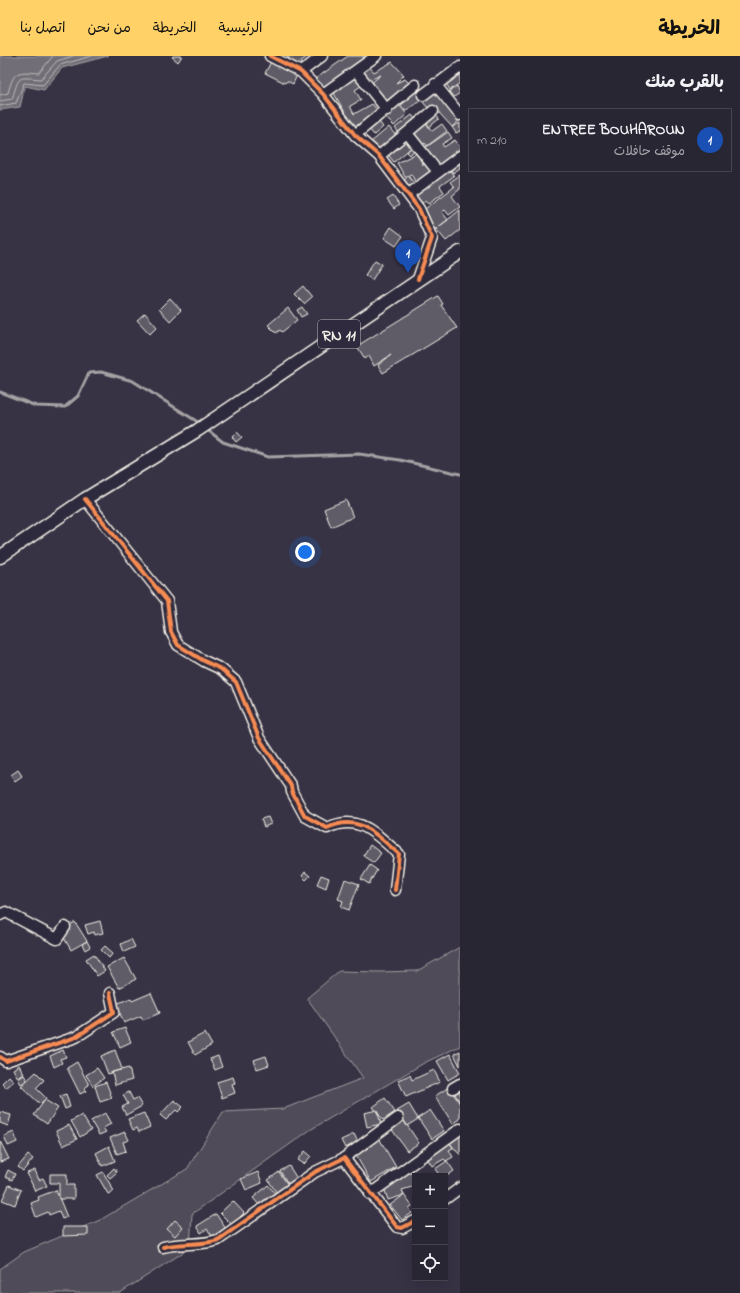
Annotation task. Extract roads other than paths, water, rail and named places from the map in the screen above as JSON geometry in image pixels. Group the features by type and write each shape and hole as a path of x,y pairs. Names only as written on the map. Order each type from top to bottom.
{"main road":[{"name":"RN 11","path":"0,557 85,499 198,430 418,279 460,252"}],"street":[{"path":"270,56 301,72 323,94 355,135 379,156 419,209 432,238 418,279"},
{"path":"301,72 322,56"},
{"path":"323,94 376,56"},
{"path":"423,95 435,84 460,67"},
{"path":"356,71 387,110"},
{"path":"435,84 460,115"},
{"path":"355,135 387,110 415,85"},
{"path":"379,156 433,111"},
{"path":"407,133 438,172"},
{"path":"409,194 460,156"},
{"path":"85,499 167,601 171,632 178,645 204,661 222,669 236,682 259,738 291,786 305,816 327,828 339,822 364,825 399,854 395,890"},
{"path":"0,914 6,912 57,939 65,927"},
{"path":"0,1057 6,1061 76,1037 114,1012 110,994"},
{"path":"163,1247 173,1244 206,1244 218,1240 315,1172 344,1158 398,1118"},
{"path":"370,1194 460,1129"},
{"path":"344,1158 370,1194 397,1226 402,1228 412,1223"},
{"path":"448,1197 460,1188"}],"water":[{"path":"0,56 108,56 62,68 44,90 25,86 20,107 0,110"}],"waterway":[{"path":"0,392 36,406 65,407 78,396 89,373 101,372 133,381 201,424"},
{"path":"205,428 223,442 268,457 359,454 400,460 460,474"}],"place":[{"name":"ENTREE BOUHAROUN","path":"408,273"}]}
